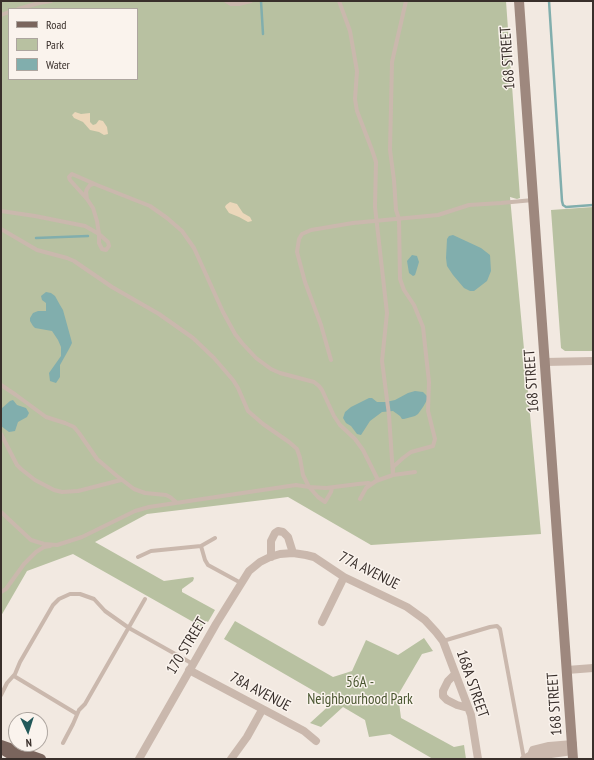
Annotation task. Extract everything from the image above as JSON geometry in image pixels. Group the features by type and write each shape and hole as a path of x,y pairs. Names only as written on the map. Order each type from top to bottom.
{"main road":[{"name":"168 STREET","path":"519,1 573,751"},
{"path":"1,745 42,759"},
{"path":"1,749 18,759"}],"street":[{"path":"545,362 593,361"},
{"path":"271,557 271,541 275,533 278,531 283,532 288,537 293,553"},
{"name":"77A AVENUE","path":"271,557 280,554 293,553 314,557 344,577 396,600 414,610 433,629 443,642"},
{"name":"170 STREET","path":"139,759 241,583 254,566 271,557"},
{"path":"322,622 344,577"},
{"name":"168A STREET","path":"443,642 471,715 478,759"},
{"name":"78A AVENUE","path":"191,667 262,710 304,731 316,741"},
{"path":"567,670 593,668"},
{"path":"455,674 448,681 443,691 443,696 447,700 457,705 468,708"},
{"path":"231,759 247,737 262,710"},
{"path":"527,758 573,751"}],"lane":[{"path":"22,8 51,1"},
{"path":"226,1 230,4 251,1"},
{"path":"339,1 350,31 357,71 355,100 357,111 376,162 374,200 387,313 382,361 388,401 393,473"},
{"path":"393,473 393,467 403,458 411,452 433,446 435,439 428,411 429,382 422,327 414,306 404,290 400,279 399,219 395,202 390,150 390,80 392,62 406,1"},
{"path":"1,211 35,216 88,227 99,234 93,208 87,199 72,184 69,177 72,174 93,184 150,206 167,218 182,231 194,248 223,312 235,334 242,343 252,355 271,369 280,373 314,382 319,386 340,425 355,439 363,450 378,480"},
{"path":"87,199 87,189 93,184"},
{"path":"331,360 299,261 297,247 302,234 311,230 353,223 438,215 468,205 533,200"},
{"path":"88,227 94,226 97,221"},
{"path":"1,229 37,250 74,261 116,290 148,306 193,338 214,358 233,380 248,411 296,449 300,458 303,475 309,487 318,497 325,502 332,488"},
{"path":"1,385 16,394 46,417 74,427 97,459 134,489 145,493 166,495 176,502"},
{"path":"1,434 15,461 21,469 35,480 54,490 62,492 78,491 121,480"},
{"path":"360,499 366,488 378,480 393,473 415,472"},
{"path":"1,512 31,540 52,545 62,545 135,511 149,507 296,485 332,488 358,484 371,484"},
{"path":"138,557 151,551 201,546 215,538"},
{"path":"1,592 6,589 24,564 36,552 44,547 52,545"},
{"path":"201,546 208,565 241,583"},
{"path":"1,695 7,683 14,676 20,662 53,605 64,596 75,594 89,596 94,599 109,614 191,667"},
{"path":"63,743 79,710 85,704 145,599"},
{"path":"443,642 490,627 497,626 500,629 527,758"},
{"path":"14,676 77,714"}],"green space":[{"path":"1,1 506,1 520,198 517,199 510,197 541,534 371,545 288,497 147,514 95,542 164,581 193,577 193,581 182,589 182,592 215,610 208,622 206,621 202,627 73,554 27,571 1,616"},
{"path":"593,207 593,351 565,351 561,348 551,210"},
{"name":"56A - Neighbourhood Park","path":"235,621 333,677 352,671 366,640 398,655 424,638 433,651 422,654 398,695 401,718 454,747 464,745 466,759 433,759 390,734 369,737 365,720 343,707 321,727 310,723 333,702 224,639"}],"sand":[{"path":"75,112 81,114 90,113 90,122 93,125 99,120 103,121 107,127 108,134 104,135 90,130 83,122 74,118 72,115"},
{"path":"230,202 237,204 243,213 250,217 252,221 248,222 229,213 225,207"}],"water":[{"path":"453,235 481,248 490,255 491,271 487,281 474,291 464,288 447,266 447,239 449,236"},
{"path":"412,255 417,256 419,262 415,275 413,276 409,273 407,261"},
{"path":"46,292 55,296 63,310 72,343 60,365 60,377 56,383 50,381 49,373 61,356 61,347 52,331 35,328 30,321 33,313 38,311 46,311 46,303 42,300 41,296"},
{"path":"415,391 423,392 427,396 427,400 415,416 402,419 393,411 382,412 370,421 361,435 357,434 343,418 345,412 351,407 369,398 372,398 377,402 386,402 395,400"},
{"path":"13,400 17,405 26,408 29,413 27,417 18,422 15,431 9,432 1,426 1,409"}],"waterway":[{"path":"261,1 263,34"},
{"path":"549,1 562,201 563,205 566,207 593,205"},
{"path":"36,238 88,236"}]}
